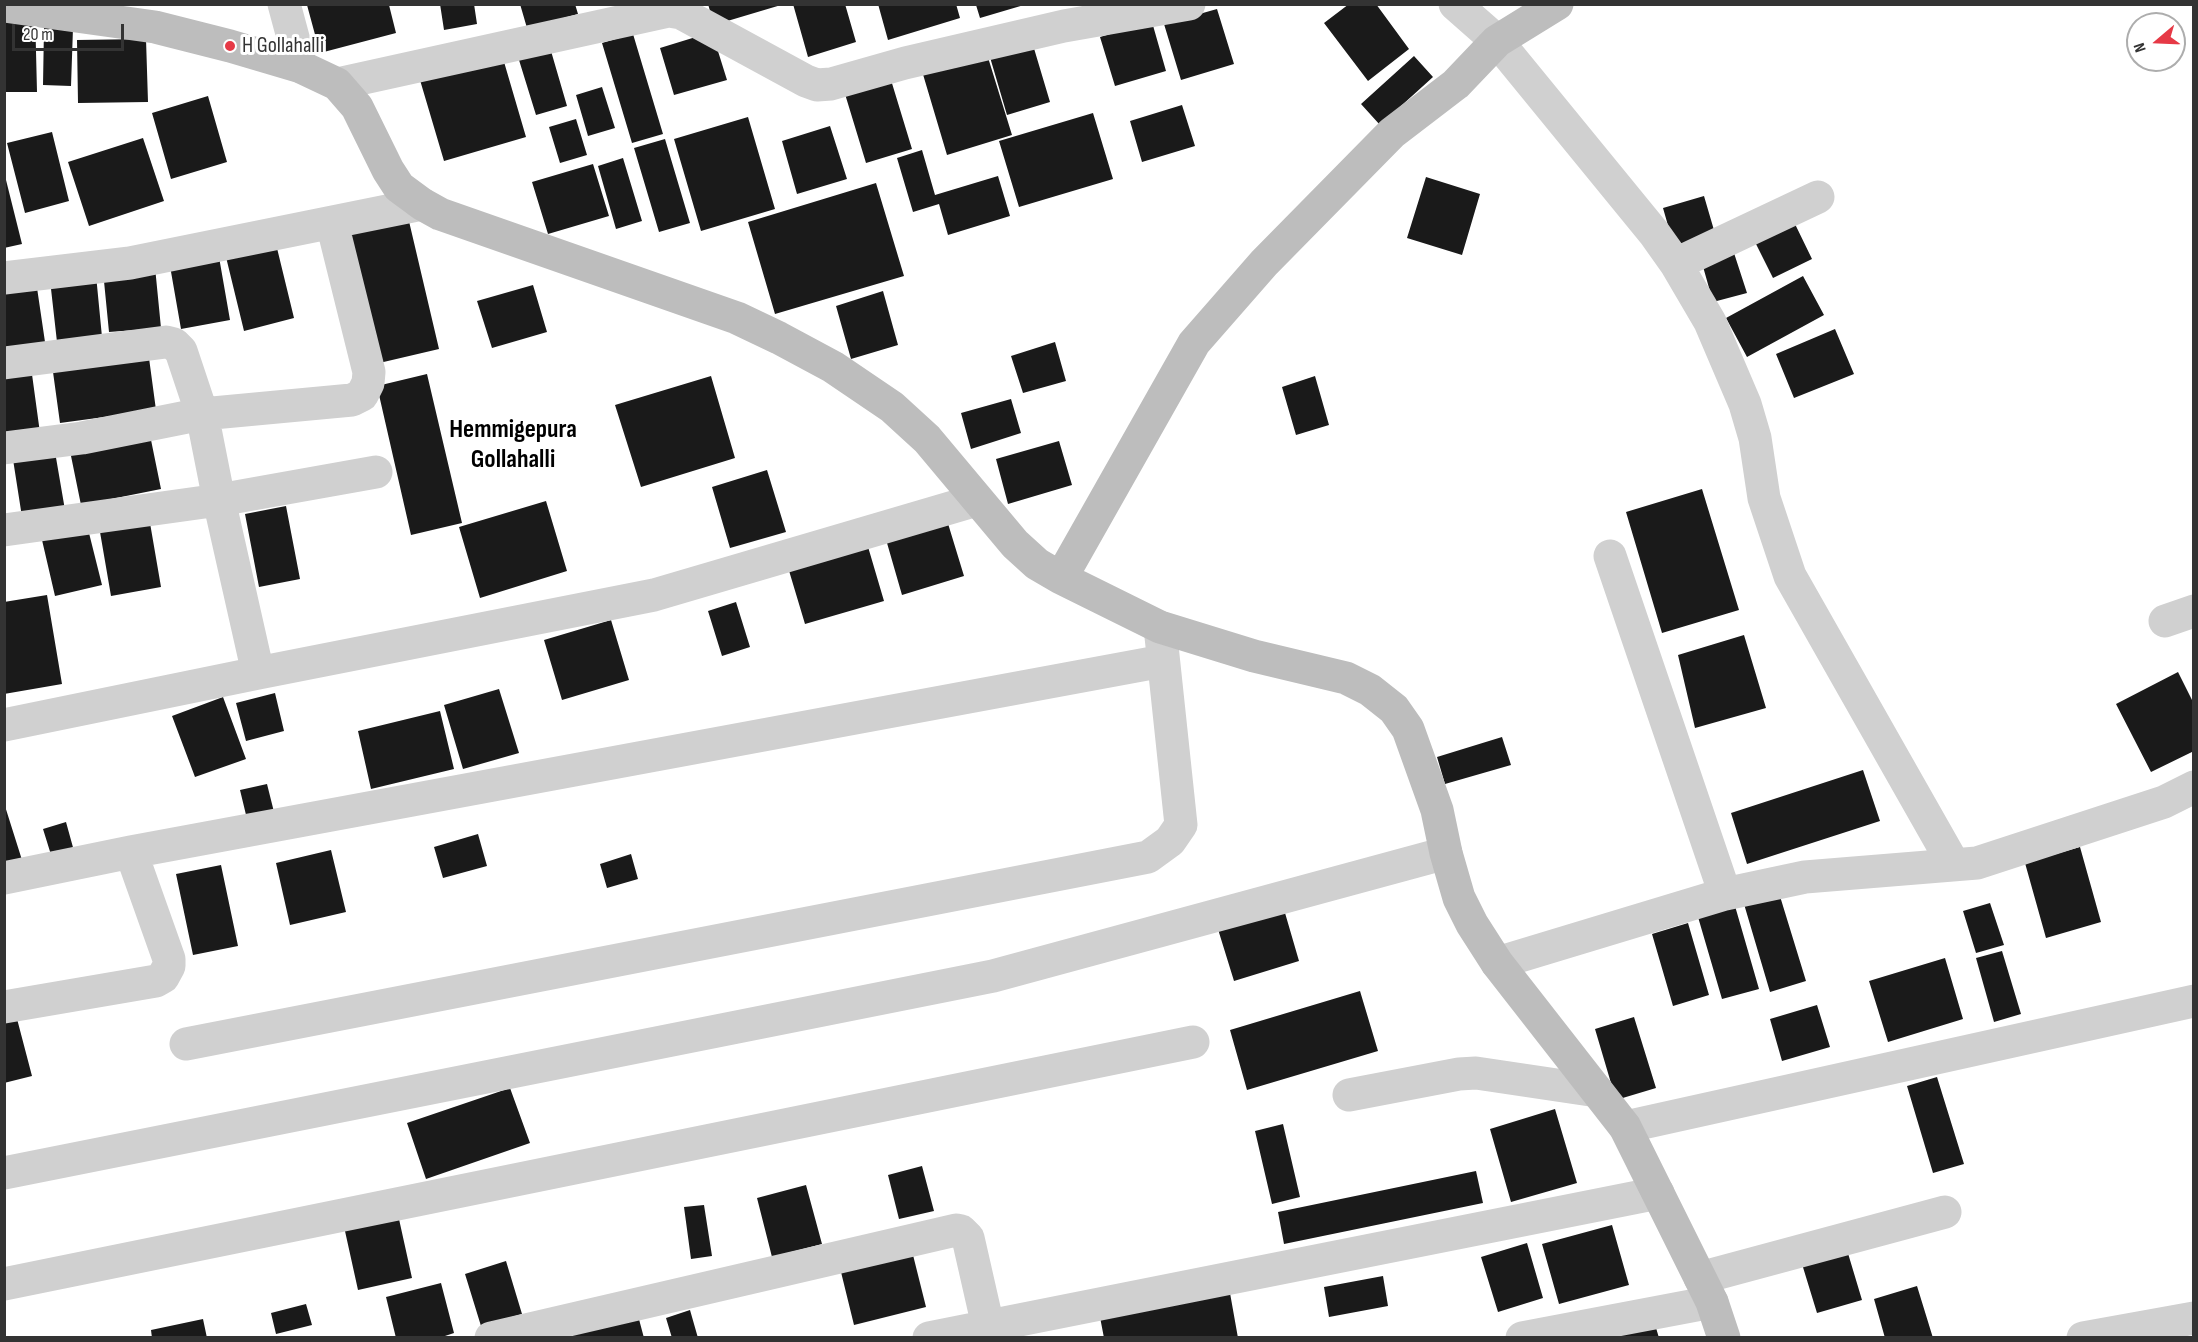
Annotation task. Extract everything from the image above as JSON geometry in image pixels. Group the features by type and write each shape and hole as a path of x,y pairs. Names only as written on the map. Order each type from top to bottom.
{"street":[{"path":"284,4 301,67"},
{"path":"1455,4 1497,41 1654,233 1676,264 1710,322 1746,404 1755,438 1764,498 1790,576 1954,865"},
{"path":"1061,578 1194,343 1264,263 1392,133 1456,84 1497,41 1557,4"},
{"path":"4,6 152,16 230,46 301,67 337,84 357,107 388,170 399,187 422,204 440,214 737,318 778,338 832,367 892,407 927,439 1015,544 1037,564 1160,627 1254,656 1346,678 1370,690 1394,709 1408,729 1437,810 1459,898 1472,924 1497,963 1625,1128 1706,1290 1724,1338"},
{"path":"337,84 597,15 650,14 669,11 681,13 806,81 817,85 831,84 905,63 1064,26 1177,6"},
{"path":"1676,264 1818,197"},
{"path":"4,278 130,263 422,204"},
{"path":"4,448 82,438 202,414 352,400 362,395 368,383 369,372 332,223"},
{"path":"4,363 166,342 174,344 180,351 202,414 258,673"},
{"path":"4,530 219,500 376,472"},
{"path":"4,725 654,595 977,500"},
{"path":"1610,556 1725,894"},
{"path":"186,1044 1148,857 1170,842 1181,825 1160,627"},
{"path":"4,878 131,852 1163,661"},
{"path":"1497,963 1725,894 1805,877 1977,862 2164,802 2193,787"},
{"path":"4,1007 156,981 163,977 169,966 169,959 131,852"},
{"path":"4,1173 993,976 1446,853"},
{"path":"1625,1128 2193,1001"},
{"path":"4,1284 1193,1041"},
{"path":"1349,1095 1459,1074 1476,1073 1597,1091"},
{"path":"929,1338 1658,1193"},
{"path":"1522,1338 1706,1290 1945,1212"},
{"path":"491,1338 956,1230 961,1231 968,1239 988,1326"},
{"path":"2083,1338 2193,1318"}],"building":[{"path":"440,4 474,4 477,24 444,30"},
{"path":"520,4 575,4 578,14 527,28"},
{"path":"708,4 781,4 781,5 714,25"},
{"path":"793,4 845,4 856,42 808,57"},
{"path":"878,4 956,4 960,18 888,40"},
{"path":"1349,4 1376,4 1409,49 1368,81 1324,23"},
{"path":"307,5 389,5 396,33 320,53"},
{"path":"976,5 1024,5 980,18"},
{"path":"1217,9 1234,64 1181,80 1164,24"},
{"path":"35,11 37,92 4,92 4,12"},
{"path":"1152,22 1166,71 1115,86 1100,37"},
{"path":"44,27 73,28 71,86 43,85"},
{"path":"712,32 727,80 674,95 660,48"},
{"path":"633,34 663,134 632,143 602,43"},
{"path":"1030,35 1050,102 1007,115 987,47"},
{"path":"146,39 148,102 78,103 77,40"},
{"path":"551,51 567,106 536,115 519,60"},
{"path":"986,51 1012,135 947,155 922,71"},
{"path":"502,55 526,137 444,161 420,80"},
{"path":"1414,56 1433,77 1380,125 1361,104"},
{"path":"891,80 912,149 866,163 845,94"},
{"path":"602,87 615,128 588,136 576,95"},
{"path":"208,96 227,162 171,179 152,113"},
{"path":"1182,105 1195,146 1142,162 1130,121"},
{"path":"1093,113 1113,179 1019,207 999,141"},
{"path":"748,117 775,209 701,231 674,139"},
{"path":"576,119 587,155 560,163 549,127"},
{"path":"830,126 847,179 797,194 782,141"},
{"path":"52,132 69,201 25,213 7,143"},
{"path":"143,138 164,201 89,226 68,162"},
{"path":"665,139 690,223 659,232 634,148"},
{"path":"922,150 935,195 998,176 1010,216 948,235 939,204 913,212 897,158"},
{"path":"623,158 642,221 616,229 598,166"},
{"path":"593,164 609,216 548,234 532,182"},
{"path":"4,172 22,244 4,248"},
{"path":"1426,177 1480,194 1462,255 1407,238"},
{"path":"876,183 904,276 775,314 748,222"},
{"path":"1704,196 1716,237 1675,250 1663,208"},
{"path":"408,217 439,349 375,364 344,231"},
{"path":"1795,224 1812,259 1773,278 1755,242"},
{"path":"276,244 294,318 244,331 226,257"},
{"path":"1734,253 1747,293 1713,302 1702,263"},
{"path":"219,257 230,320 181,329 170,266"},
{"path":"155,267 161,328 109,332 103,271"},
{"path":"96,275 102,337 57,342 50,280"},
{"path":"1803,276 1824,315 1747,357 1726,318"},
{"path":"36,281 45,342 4,348 4,285"},
{"path":"533,285 547,332 492,348 477,301"},
{"path":"883,291 898,345 851,359 836,306"},
{"path":"1835,329 1854,374 1794,398 1776,354"},
{"path":"1055,342 1066,381 1023,393 1011,356"},
{"path":"149,358 156,410 60,423 53,372"},
{"path":"31,367 40,433 5,437 4,371"},
{"path":"427,374 462,523 411,535 377,386"},
{"path":"711,376 735,458 641,487 615,405"},
{"path":"1315,376 1329,425 1296,435 1282,387"},
{"path":"1011,399 1021,433 971,449 961,413"},
{"path":"150,435 161,489 81,505 70,451"},
{"path":"1059,441 1072,485 1008,504 996,459"},
{"path":"54,446 65,510 22,517 12,453"},
{"path":"767,470 786,532 730,548 712,487"},
{"path":"1702,489 1739,610 1662,633 1626,512"},
{"path":"546,501 567,571 480,598 459,527"},
{"path":"286,506 300,579 259,587 245,514"},
{"path":"946,517 964,576 902,595 885,536"},
{"path":"150,523 161,587 111,596 100,532"},
{"path":"88,529 102,585 55,596 42,540"},
{"path":"866,540 884,601 805,624 787,564"},
{"path":"47,595 62,684 4,694 4,602"},
{"path":"736,602 750,647 722,656 708,611"},
{"path":"611,620 629,680 562,700 544,640"},
{"path":"1744,635 1766,708 1695,728 1678,655"},
{"path":"2178,672 2194,704 2194,751 2151,772 2116,704"},
{"path":"499,689 519,753 463,769 444,705"},
{"path":"275,693 284,731 246,741 236,703"},
{"path":"223,697 246,759 195,777 172,716"},
{"path":"440,711 454,769 371,789 358,731"},
{"path":"1502,737 1511,765 1445,784 1437,757"},
{"path":"1863,770 1880,821 1747,864 1731,813"},
{"path":"267,784 274,812 247,819 240,790"},
{"path":"4,803 22,860 4,866"},
{"path":"66,822 74,851 52,858 43,829"},
{"path":"478,834 487,866 443,878 434,847"},
{"path":"2080,847 2101,922 2046,938 2025,863"},
{"path":"331,850 346,912 290,925 276,863"},
{"path":"631,854 638,879 607,888 600,864"},
{"path":"221,865 238,946 193,955 176,874"},
{"path":"1779,893 1806,981 1770,992 1744,904"},
{"path":"1990,903 2004,945 1976,953 1963,911"},
{"path":"1283,906 1299,961 1234,981 1217,926"},
{"path":"1735,906 1759,989 1722,999 1698,917"},
{"path":"1688,923 1709,995 1673,1006 1652,934"},
{"path":"2002,951 2021,1014 1994,1022 1976,958"},
{"path":"1945,958 1963,1019 1888,1042 1869,981"},
{"path":"1360,991 1378,1051 1247,1090 1230,1030"},
{"path":"1817,1005 1830,1047 1782,1061 1770,1019"},
{"path":"16,1015 32,1076 4,1083 4,1018"},
{"path":"1634,1017 1656,1088 1616,1100 1595,1029"},
{"path":"1937,1077 1964,1164 1933,1173 1907,1086"},
{"path":"510,1088 530,1143 426,1179 407,1123"},
{"path":"1555,1109 1577,1183 1511,1202 1490,1129"},
{"path":"1283,1124 1300,1197 1272,1204 1255,1131"},
{"path":"922,1166 934,1211 899,1219 888,1175"},
{"path":"1476,1171 1483,1203 1284,1244 1278,1212"},
{"path":"806,1185 822,1244 772,1257 757,1198"},
{"path":"704,1205 712,1256 691,1259 684,1207"},
{"path":"397,1210 412,1278 358,1290 343,1222"},
{"path":"1612,1225 1629,1285 1559,1304 1542,1244"},
{"path":"1527,1243 1543,1298 1498,1312 1481,1257"},
{"path":"1847,1250 1862,1300 1817,1313 1802,1264"},
{"path":"913,1255 926,1307 854,1325 841,1272"},
{"path":"506,1261 522,1314 481,1326 465,1274"},
{"path":"1383,1276 1388,1306 1329,1317 1324,1287"},
{"path":"441,1283 454,1333 439,1338 396,1338 386,1297"},
{"path":"1917,1286 1933,1338 1885,1338 1874,1299"},
{"path":"1230,1293 1238,1338 1104,1338 1100,1317"},
{"path":"306,1304 312,1325 276,1334 271,1313"},
{"path":"636,1308 644,1338 537,1338"},
{"path":"690,1310 698,1338 672,1338 666,1318"},
{"path":"1652,1314 1659,1338 1567,1338"},
{"path":"203,1319 207,1338 152,1338 151,1330"}],"place":[{"name":"H Gollahalli","path":"230,46"}],"district":[{"name":"Hemmigepura Gollahalli","path":"513,445"}]}
